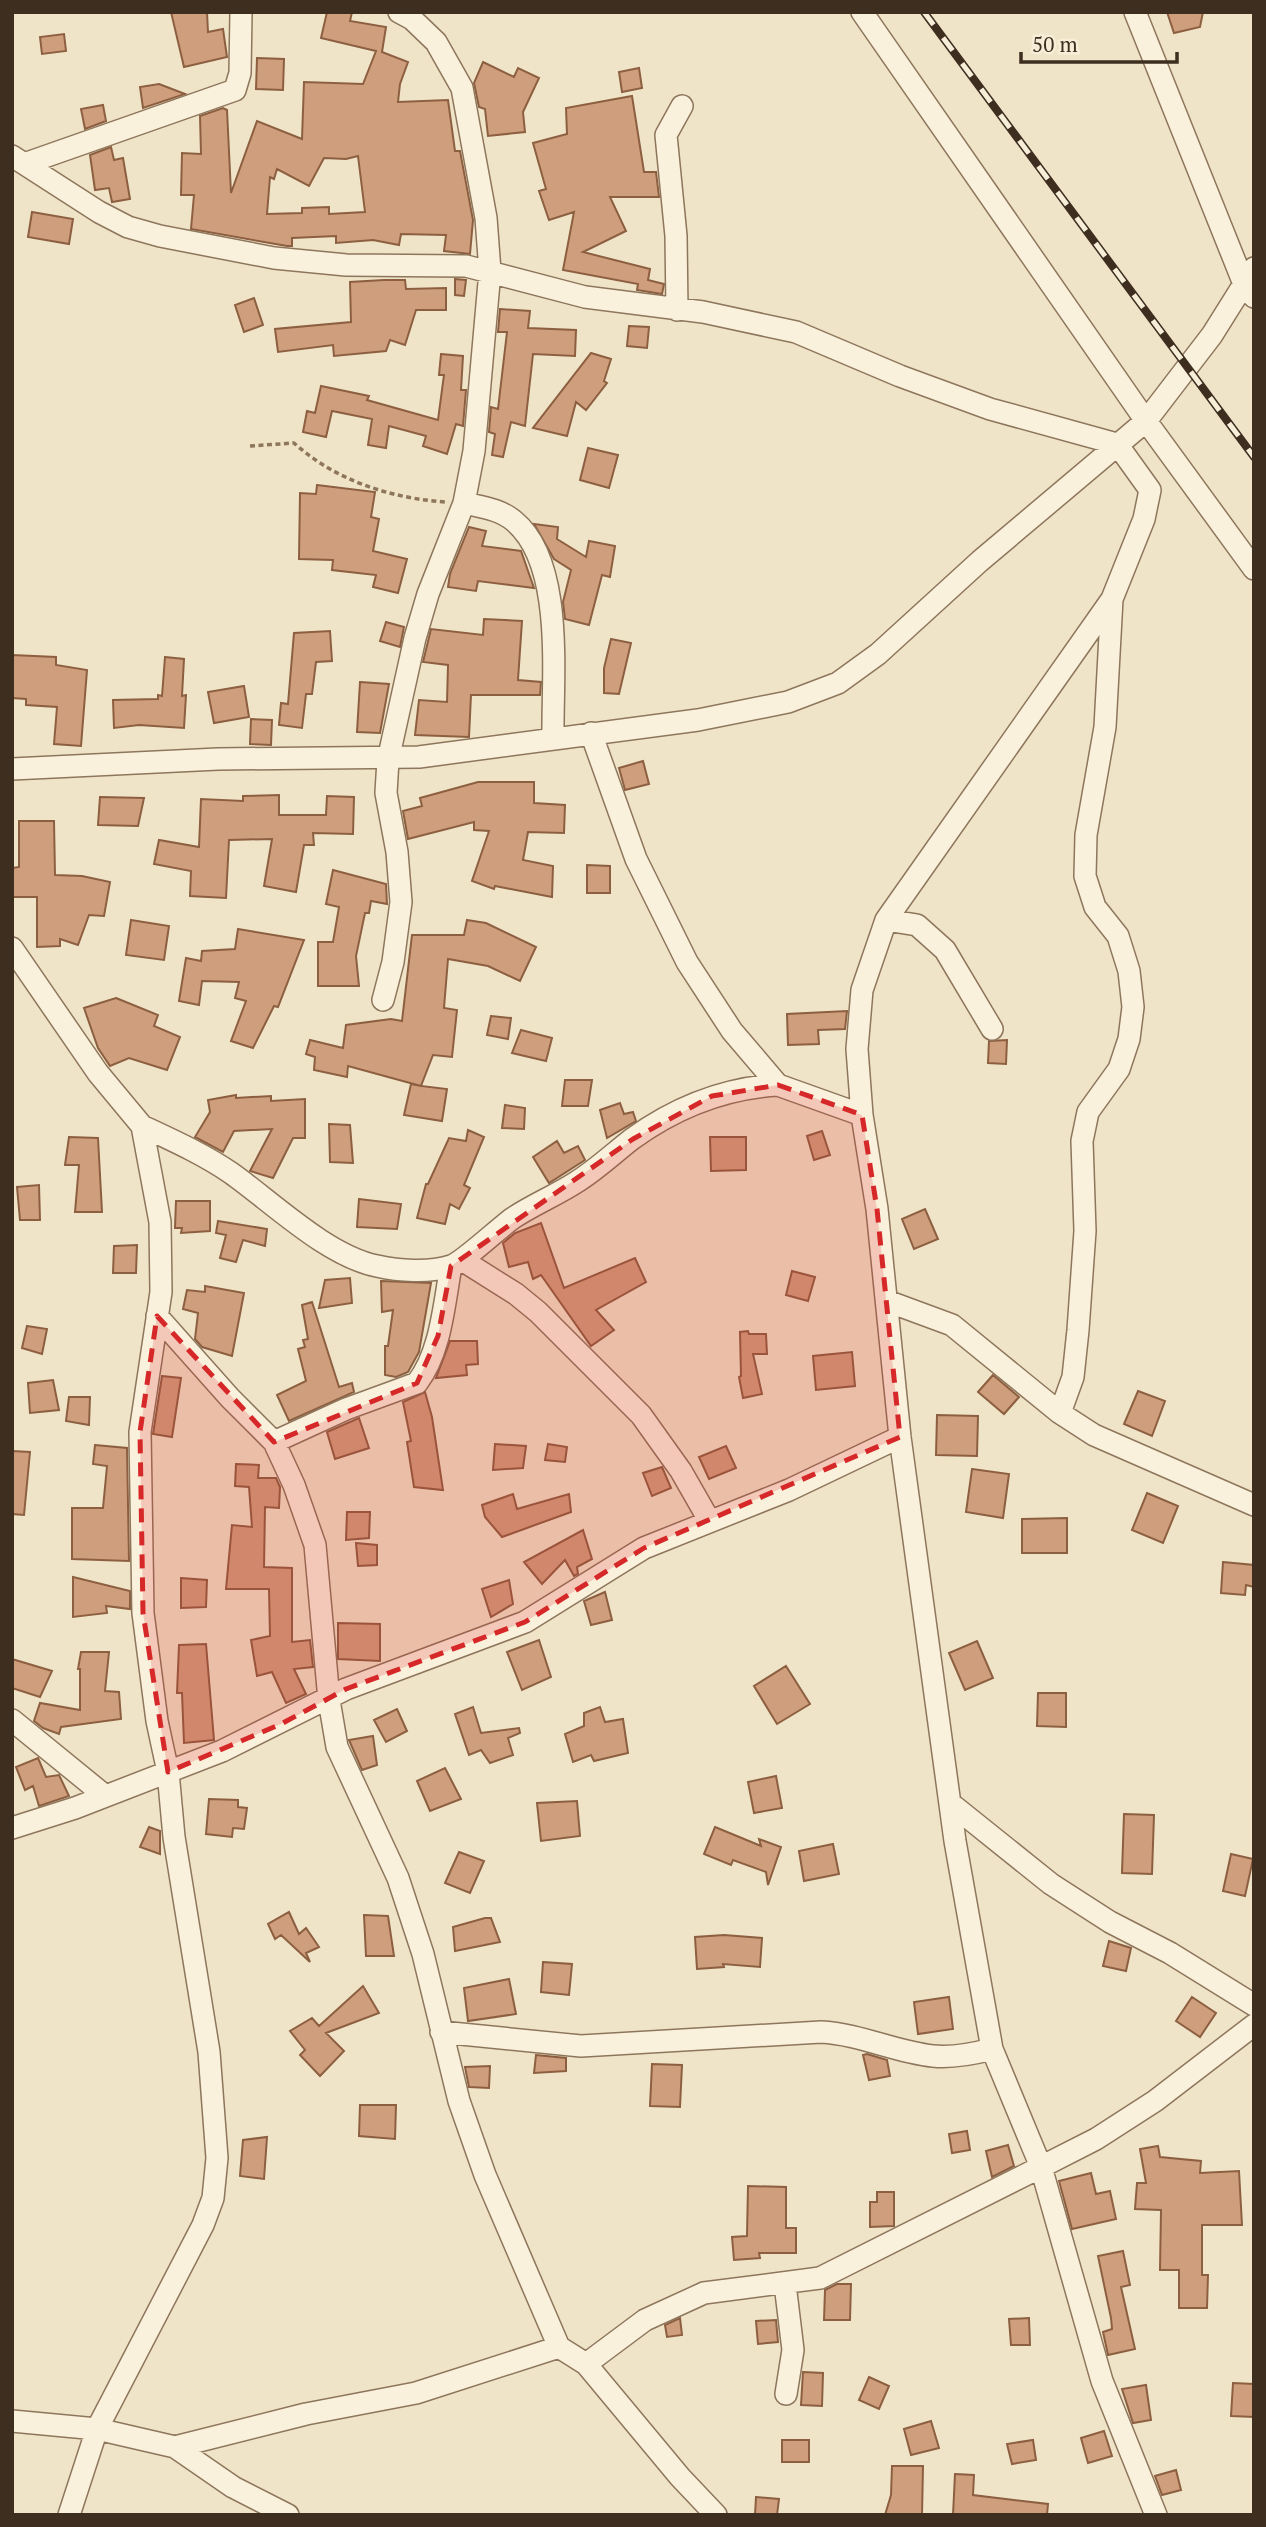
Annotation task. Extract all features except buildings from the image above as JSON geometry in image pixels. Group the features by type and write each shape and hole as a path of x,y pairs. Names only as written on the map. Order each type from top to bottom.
{"street":[{"path":"20,159 235,90 240,73 241,12"},
{"path":"383,1000 393,962 401,902 399,864 386,793 388,760 415,638 428,594 464,503 474,451 490,271 486,218 461,88 436,43 412,19 399,12"},
{"path":"862,12 1146,421 1254,569"},
{"path":"12,769 218,759 388,760 507,747 553,738 698,720 775,704 838,683 878,654 980,561 1146,421 1250,283 1135,12"},
{"path":"677,310 676,236 666,135 682,106"},
{"path":"20,159 99,212 128,227 160,236 274,258 346,264 466,266 585,297 744,319 796,332 990,409 1117,444 1150,490 1143,519 1112,598 887,920 862,990 858,1018 862,1115 877,1209 900,1437 969,1931 992,2049 1041,2167 1101,2381 1156,2515"},
{"path":"464,503 496,510 515,521 537,554 551,621 553,738"},
{"path":"1060,1413 1073,1377 1078,1329 1085,1231 1082,1141 1088,1112 1119,1069 1129,1039 1133,1007 1129,971 1118,936 1095,906 1085,876 1086,835 1105,727 1112,598"},
{"path":"592,733 636,859 687,962 732,1031 778,1085"},
{"path":"887,920 917,925 945,950 992,1029"},
{"path":"12,948 98,1073 142,1126 210,1161 328,1244 375,1266 407,1270 456,1263 520,1213 575,1184 633,1139 686,1108 750,1087 778,1085 862,1115"},
{"path":"69,2515 97,2429 203,2225 213,2198 217,2158 209,2052 142,1613 140,1432 161,1292 160,1222 142,1126"},
{"path":"274,1442 345,1409 417,1383 424,1375 438,1336 456,1263"},
{"path":"456,1263 516,1294 538,1312 641,1415 681,1471 709,1520"},
{"path":"887,1301 951,1325 1060,1413 1094,1435 1254,1505"},
{"path":"157,1316 230,1398 274,1442 294,1485 315,1545 329,1700 337,1747 398,1878 423,1954 459,2101 485,2175 559,2347 586,2364 680,2477 716,2515"},
{"path":"12,1828 222,1751 329,1700 346,1689 525,1622 644,1548 789,1490 900,1437"},
{"path":"12,1720 104,1796"},
{"path":"950,1803 1051,1884 1110,1922 1170,1953 1254,2005"},
{"path":"586,2364 645,2320 704,2292 820,2278 1041,2167 1096,2139 1155,2101 1254,2025"},
{"path":"441,2032 581,2046 821,2032 846,2033 932,2056 952,2057 992,2049"},
{"path":"785,2284 793,2350 786,2394"},
{"path":"175,2447 306,2414 416,2393 559,2347"},
{"path":"13,2419 97,2429 175,2447 233,2487 288,2515"},
{"path":"680,2477 693,2515"}],"path":[{"path":"250,446 293,443 317,464 355,482 407,499 464,503"}],"highlighted area":[{"path":"778,1085 862,1115 877,1209 900,1437 644,1548 525,1622 346,1689 281,1724 168,1772 143,1613 140,1432 157,1316 274,1442 417,1383 438,1336 451,1266 633,1139 712,1096"}],"railway":[{"path":"924,12 1254,457"}]}
